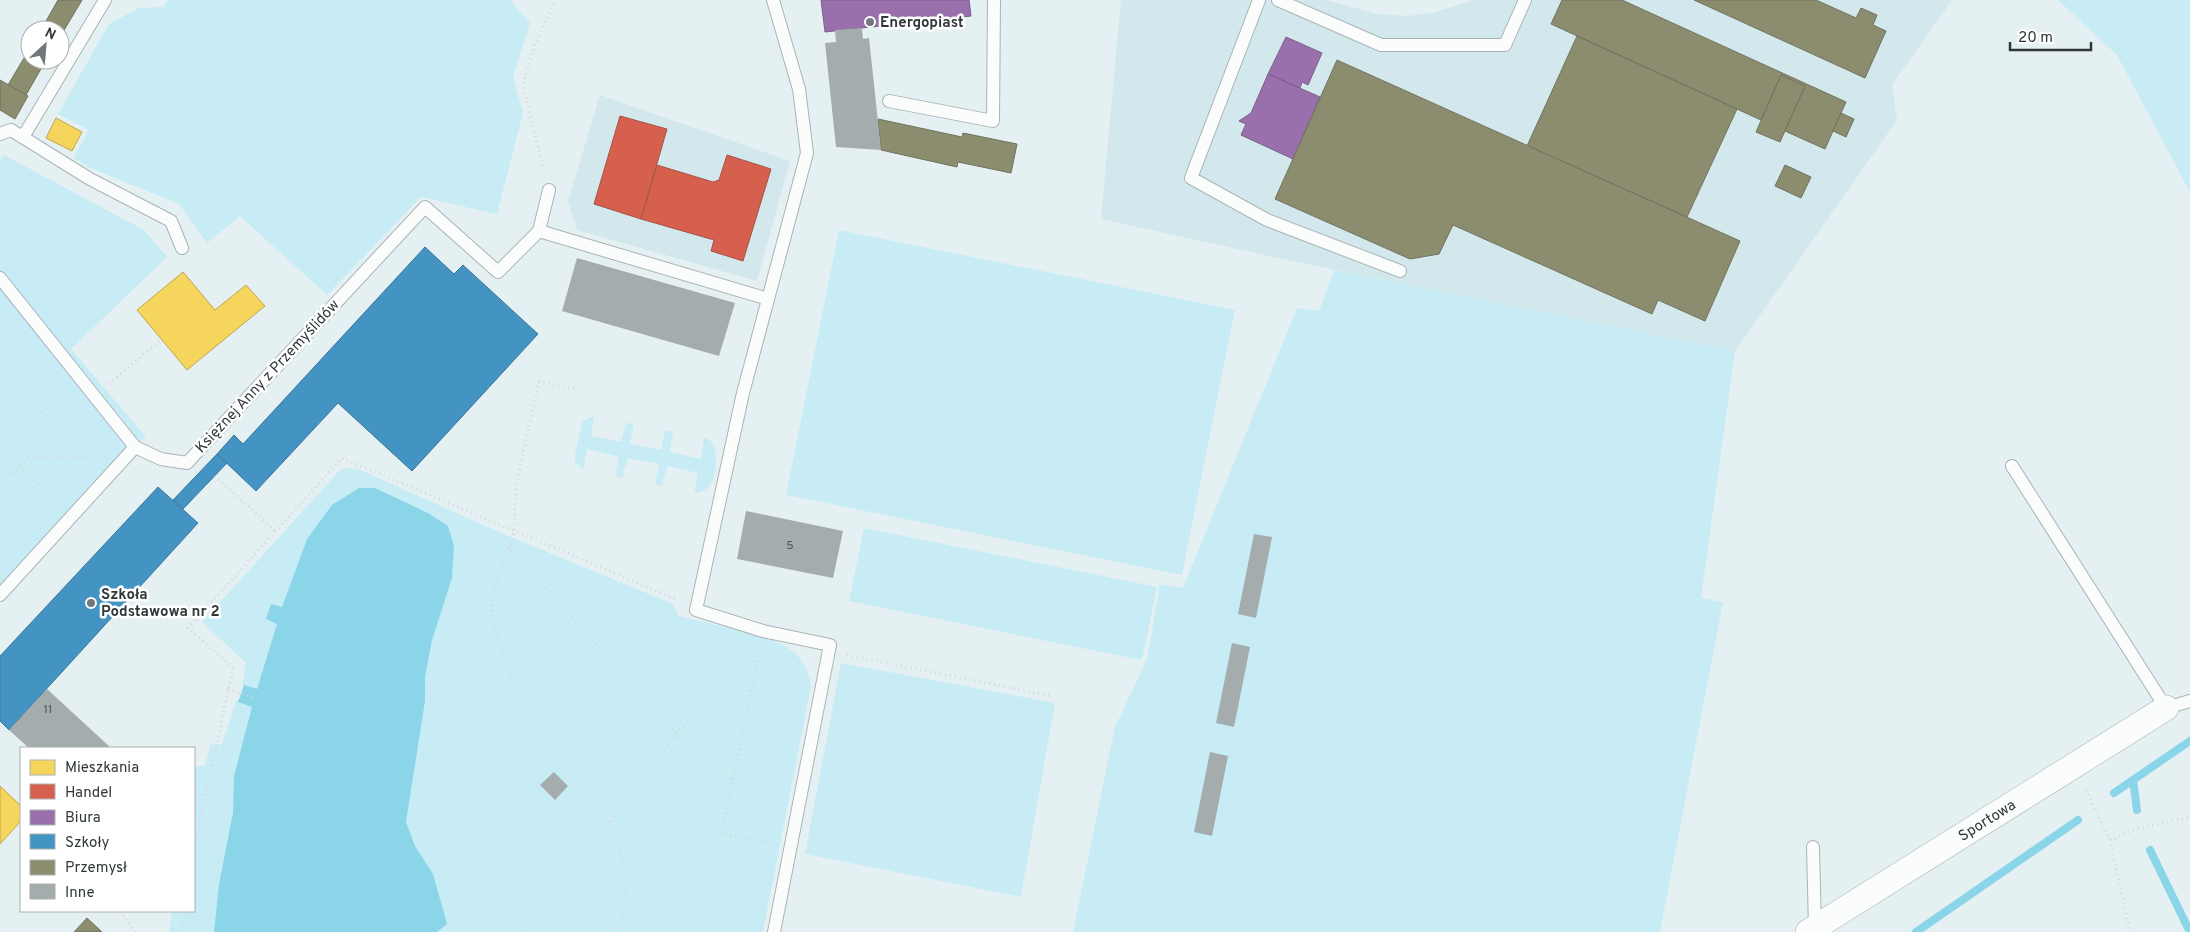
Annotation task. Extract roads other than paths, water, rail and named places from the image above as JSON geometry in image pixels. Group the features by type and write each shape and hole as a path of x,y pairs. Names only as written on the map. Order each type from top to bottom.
{"street":[{"name":"Sportowa","path":"1812,930 2166,708"}],"lane":[{"path":"23,137 106,0"},
{"path":"773,0 799,89 807,153 742,393 696,610 763,631 830,645 774,932"},
{"path":"889,100 993,121 994,0"},
{"path":"1260,0 1191,178 1267,220 1400,271"},
{"path":"1278,0 1381,46 1410,46 1505,45 1525,0"},
{"path":"0,134 11,130 90,179 171,221 182,248"},
{"path":"549,190 539,231 768,299"},
{"name":"Księżnej Anny z Przemyślidów","path":"0,278 136,447 161,459 187,463 425,207 498,272 539,231"},
{"path":"0,595 136,447"},
{"path":"2012,466 2166,708 2190,701"},
{"path":"1812,930 1813,847"}],"water":[{"path":"359,488 375,488 428,513 448,526 454,546 452,578 432,640 425,677 425,701 406,822 415,846 433,874 447,924 437,932 214,932 219,884 233,813 234,776 252,707 238,702 244,685 257,689 277,624 266,619 271,604 282,607 307,539 332,505"}],"waterway":[{"path":"2114,793 2190,741"},
{"path":"2133,780 2137,810"},
{"path":"1916,932 2078,820"},
{"path":"2150,850 2190,932"}],"place":[{"name":"Energopiast","path":"870,22"},
{"name":"Szkoła Podstawowa nr 2","path":"91,603"}]}
